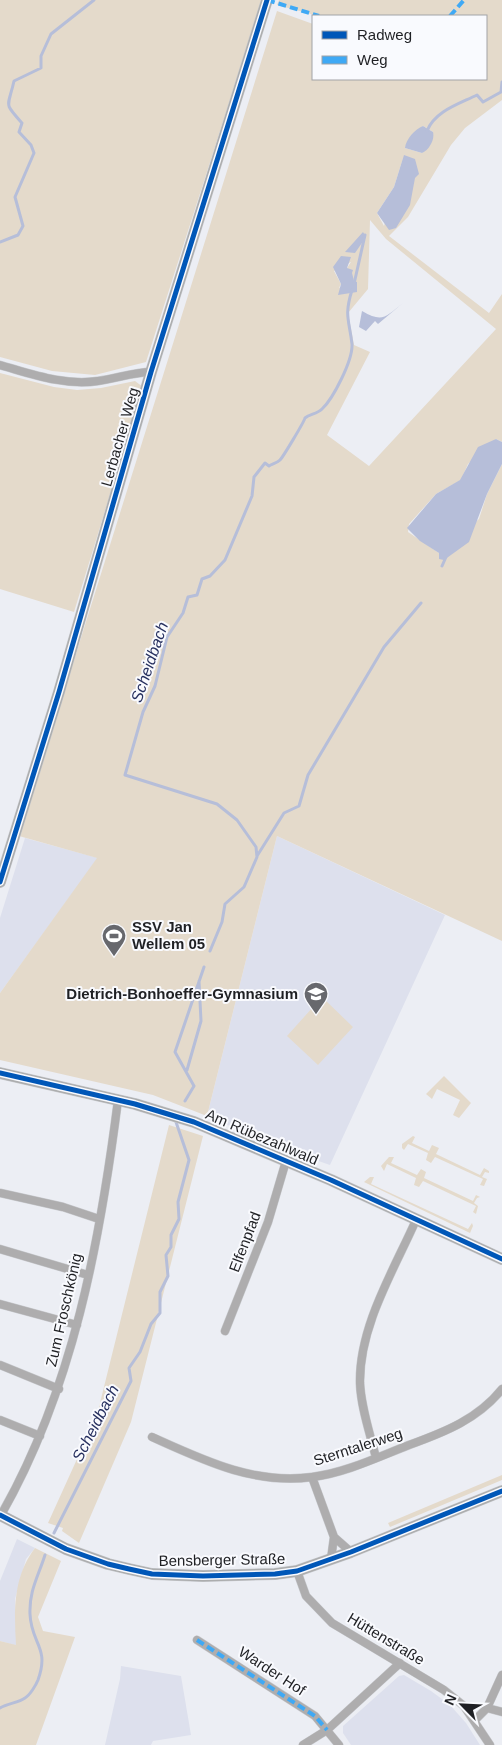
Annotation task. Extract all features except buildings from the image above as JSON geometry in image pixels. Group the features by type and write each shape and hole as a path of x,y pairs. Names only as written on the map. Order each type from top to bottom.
{"street":[{"name":"Lerbacher Weg","path":"0,882 52,716 151,372 267,0"},
{"path":"0,364 46,378 73,382 97,382 151,372"},
{"name":"Am Rübezahlwald","path":"0,1073 117,1105 194,1122 286,1161 502,1259"},
{"name":"Zum Froschkönig","path":"1,1515 40,1436 59,1389 77,1325 88,1275 112,1147 117,1105"},
{"name":"Elfenpfad","path":"225,1331 268,1222 286,1161"},
{"path":"0,1193 63,1207 98,1219"},
{"path":"376,1458 362,1405 360,1381 365,1344 372,1317 416,1220"},
{"path":"0,1249 88,1275"},
{"path":"0,1304 77,1325"},
{"path":"0,1364 59,1389"},
{"name":"Sterntalerweg","path":"152,1437 212,1464 240,1472 266,1477 312,1477 376,1458 453,1428 474,1416 502,1389"},
{"path":"0,1420 40,1436"},
{"path":"312,1477 334,1537 332,1559"},
{"name":"Bensberger Straße","path":"1,1515 86,1557 129,1570 152,1574 203,1576 275,1574 297,1571 332,1559 502,1491"},
{"path":"334,1537 350,1552"},
{"name":"Hüttenstraße","path":"297,1571 306,1596 332,1623 444,1690 464,1706 490,1745"},
{"name":"Warder Hof","path":"197,1640 307,1711 327,1730 339,1745"},
{"path":"303,1745 327,1730 400,1663"},
{"path":"475,1720 487,1708 502,1676"},
{"path":"487,1708 502,1712"}],"shaded area":[{"path":"0,0 262,0 146,362 95,375 52,371 0,357"},
{"path":"279,0 502,0 502,100 465,128 451,145 408,217 389,236 489,313 502,294 502,442 496,439 468,464 461,480 436,494 409,524 408,532 439,553 479,519 487,494 502,464 502,941 277,836 207,1116 153,1095 0,1060 0,993 97,858 19,836 277,11 312,24 312,80 487,80 487,15 314,15 277,5","holes":["423,126 433,132 422,153 405,148","404,155 384,226 377,213 394,187","370,220 386,239 496,329 369,466 327,435 370,352 354,345 348,313 368,289","351,262 347,268 354,281 339,288 341,284 334,271"]},
{"path":"0,373 54,387 77,390 101,388 135,381 143,387 74,612 0,589"},
{"name":"Dietrich-Bonhoeffer-Gymnasium","path":"277,836 445,915 330,1165 281,1148 207,1116"},
{"path":"25,838 98,858 0,993 0,918"},
{"path":"322,997 353,1027 318,1065 287,1036"},
{"path":"444,1076 471,1103 459,1118 453,1115 460,1100 437,1089 432,1099 426,1094"},
{"path":"169,1125 203,1136 131,1422 79,1543 62,1531 63,1528 48,1523 97,1415"},
{"path":"413,1136 415,1137 412,1143 429,1151 432,1145 439,1148 436,1154 480,1175 484,1168 489,1171 489,1173 485,1172 482,1177 487,1179 484,1186 480,1185 483,1179 435,1157 431,1163 426,1160 428,1153 408,1144 404,1150 402,1144"},
{"path":"389,1157 394,1157 391,1163 417,1175 421,1169 426,1172 424,1178 473,1201 476,1195 480,1197 474,1203 478,1206 476,1214 473,1212 476,1206 423,1181 419,1187 414,1185 416,1178 387,1164 384,1171 381,1166"},
{"path":"370,1177 374,1177 371,1184 468,1229 472,1223 473,1226 470,1233 364,1182"},
{"path":"502,1475 502,1480 390,1527 388,1523"},
{"path":"17,1539 35,1548 26,1559 15,1599 17,1646 0,1641 0,1581"},
{"path":"35,1548 61,1561 38,1617 43,1631 75,1637 36,1745 0,1745 0,1641 16,1645 16,1594 22,1570"},
{"path":"121,1666 181,1676 191,1735 153,1741 151,1745 105,1745 120,1679"},
{"path":"404,1675 450,1705 466,1723 480,1745 351,1745 343,1733 343,1726 399,1676"}],"water":[{"path":"423,126 433,132 432,141 425,152 422,153 405,148 411,135"},
{"path":"404,155 415,159 419,174 415,178 410,205 396,228 389,230 377,213 394,187"},
{"path":"363,232 366,237 355,253 345,252"},
{"path":"341,256 351,257 347,268 353,270 354,281 357,282 357,292 338,295 341,284 333,267"},
{"path":"403,303 378,324 375,321 366,331 359,327 362,311 375,317 384,317"},
{"path":"496,439 502,442 502,464 487,494 469,542 444,560 439,559 439,553 420,541 407,528 436,494 460,480 478,447"}],"waterway":[{"path":"0,242 18,235 23,226 15,197 34,153 31,145 19,132 22,123 10,108 9,101 14,81 41,68 41,56 51,34 94,0"},
{"path":"427,131 436,118 455,105 477,95 483,102 501,92 502,82"},
{"name":"Scheidbach","path":"354,284 365,235"},
{"name":"Scheidbach","path":"210,951 222,922 225,904 244,887 257,857 256,847 237,820 217,804 125,775 143,712 155,686 167,637 183,613 188,597 197,595 202,579 210,576 225,560 252,496 254,477 265,463 269,466 280,460 305,418 322,409 342,379 349,360 352,344 348,312 352,290"},
{"path":"442,566 446,557"},
{"path":"257,856 284,813 299,806 308,775 384,647 421,603"},
{"name":"Scheidbach","path":"185,1101 194,1086 175,1052 204,967"},
{"name":"Scheidbach","path":"187,1070 201,1021 199,981"},
{"name":"Scheidbach","path":"54,1533 131,1381 129,1368 140,1352 151,1324 160,1313 160,1292 168,1276 166,1255 171,1247 171,1235 179,1219 178,1202 189,1160 176,1122"},
{"name":"Scheidbach","path":"0,1708 25,1698 38,1680 42,1660 31,1624 30,1606 32,1591 45,1555"}],"marked path":[{"path":"267,0 316,15"},
{"path":"451,15 464,0"},
{"path":"197,1640 315,1716 327,1730"}],"cycle path":[{"path":"0,882 59,692 151,372 267,0"},
{"path":"0,1073 135,1104 194,1122 331,1180 502,1259"},
{"path":"0,1515 66,1549 108,1564 152,1574 203,1576 275,1574 297,1571 351,1552 502,1491"}],"place":[{"name":"SSV Jan Wellem 05","path":"114,957"},
{"name":"Dietrich-Bonhoeffer-Gymnasium","path":"316,1015"}]}
